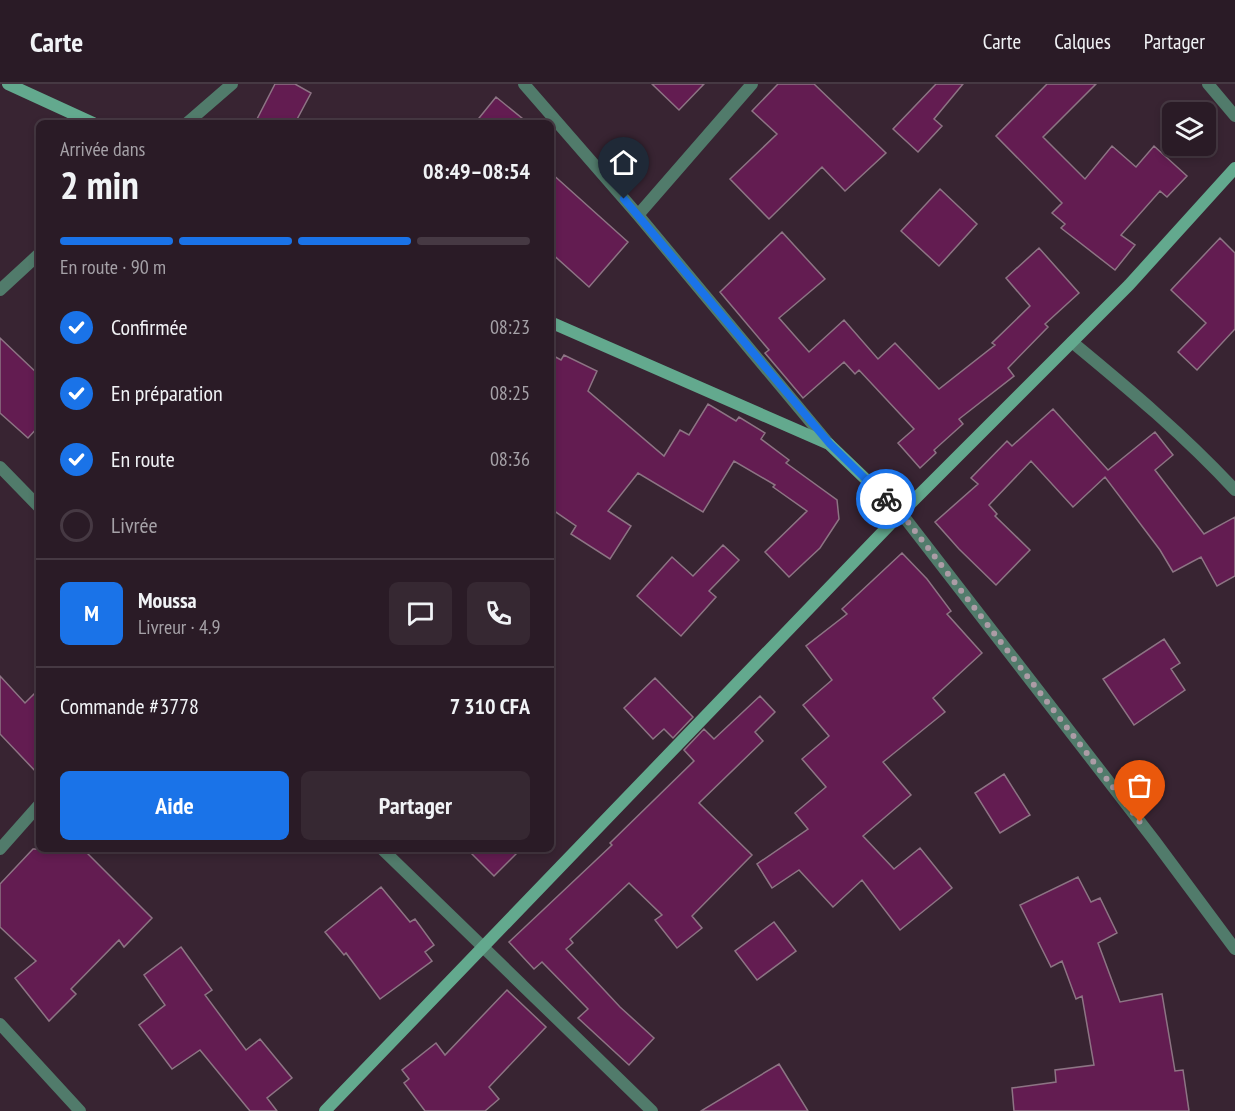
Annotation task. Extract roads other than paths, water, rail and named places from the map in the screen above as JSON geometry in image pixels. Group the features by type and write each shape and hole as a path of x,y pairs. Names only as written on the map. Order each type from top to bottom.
{"street":[{"path":"8,84 86,120"},
{"path":"190,120 232,84"},
{"path":"524,84 638,215 830,444 901,513 1147,831 1235,949"},
{"path":"638,215 752,84"},
{"path":"1208,84 1235,116"},
{"path":"325,1111 901,513 1129,285 1235,168"},
{"path":"0,290 36,257"},
{"path":"554,324 830,444"},
{"path":"1072,342 1205,457 1235,490"},
{"path":"0,467 36,504"},
{"path":"0,849 36,809"},
{"path":"385,852 652,1111"},
{"path":"0,1024 80,1111"}]}
